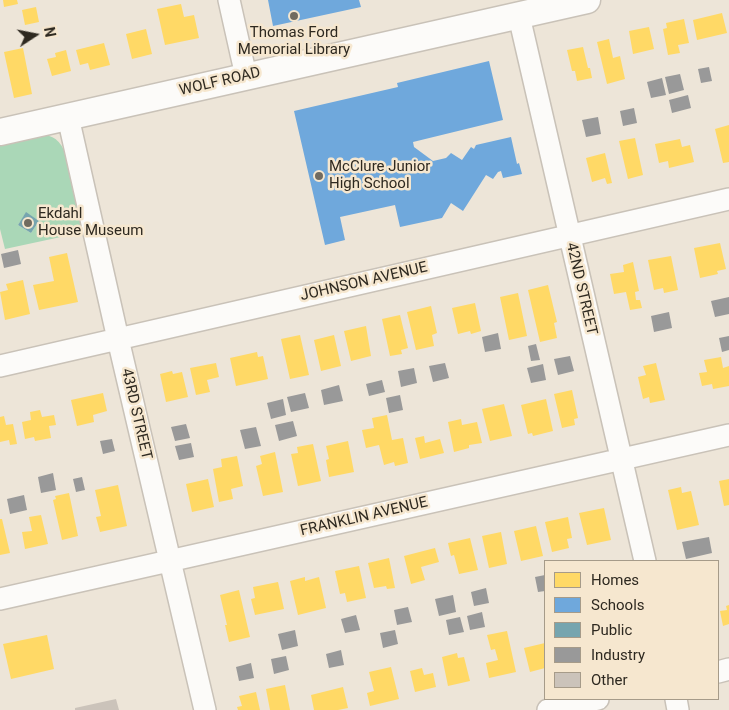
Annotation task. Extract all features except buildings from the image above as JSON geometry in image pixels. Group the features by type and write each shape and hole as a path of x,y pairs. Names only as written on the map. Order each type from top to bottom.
{"main road":[{"name":"WOLF ROAD","path":"0,132 587,0"}],"street":[{"path":"229,0 246,76"},
{"name":"42ND STREET","path":"519,16 645,560"},
{"name":"43RD STREET","path":"68,117 205,710"},
{"name":"JOHNSON AVENUE","path":"0,366 729,199"},
{"name":"FRANKLIN AVENUE","path":"0,599 729,435"},
{"path":"548,710 593,700"}],"green space":[{"path":"46,135 54,138 63,147 67,156 84,232 5,249 0,229 0,144","holes":["26,213 39,221 31,233 18,225"]}],"place":[{"name":"Thomas Ford Memorial Library","path":"294,16"},
{"name":"McClure Junior High School","path":"319,176"},
{"name":"Ekdahl House Museum","path":"28,223"}]}
